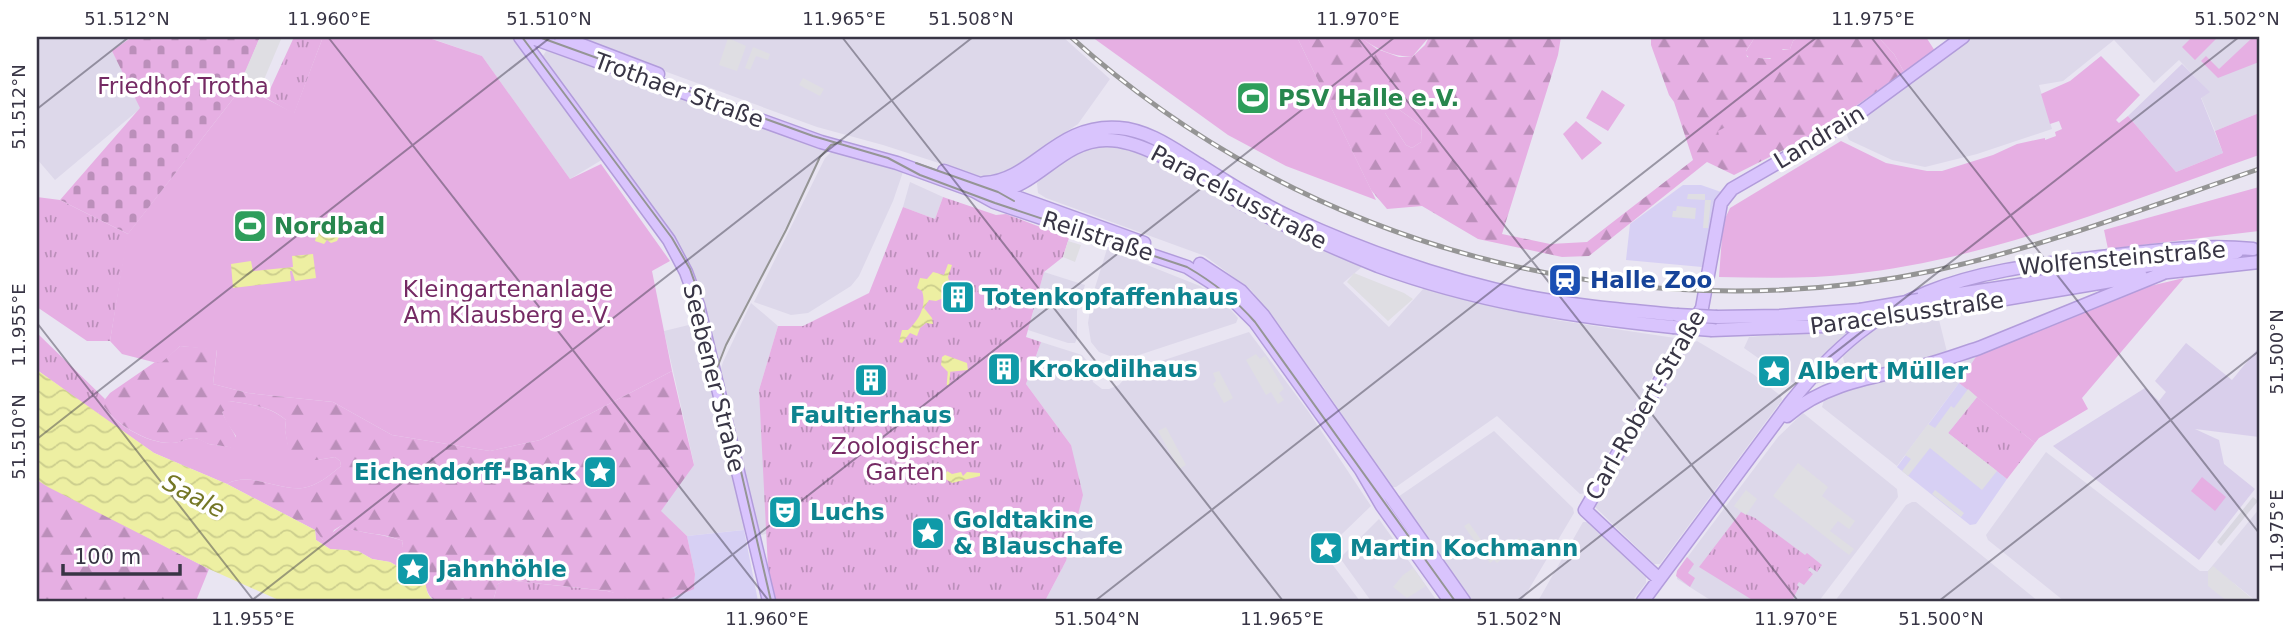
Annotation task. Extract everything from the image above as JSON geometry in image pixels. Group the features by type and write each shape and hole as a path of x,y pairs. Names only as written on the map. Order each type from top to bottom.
{"main road":[{"name":"Seebener Straße","path":"520,37 669,240 693,287 769,601"},
{"name":"Trothaer Straße","path":"530,37 558,41 829,140"},
{"name":"Landrain","path":"1712,259 1721,203 1732,189 1843,125 1963,37"},
{"path":"541,67 543,52 558,41"},
{"name":"Paracelsusstraße","path":"977,187 1009,177 1062,141 1085,131 1100,128 1127,129 1162,142 1291,218 1429,276 1526,307 1595,319 1675,321 1860,310 2143,265 2219,256 2256,248"},
{"name":"Reilstraße","path":"829,140 977,187 994,202 1187,267 1211,281 1255,322 1319,402 1464,601"},
{"name":"Paracelsusstraße","path":"977,187 1002,192 1083,144 1106,140 1129,143 1163,157 1228,196 1295,230 1381,267 1429,276"},
{"path":"1030,203 1028,187 1033,176"},
{"name":"Reilstraße","path":"1002,192 1192,260 1241,291 1263,315 1382,506 1450,601"},
{"name":"Wolfensteinstraße","path":"1643,601 1814,376 1847,343 1884,313 1931,290 1973,276 2031,264 2193,247 2256,248"},
{"name":"Carl-Robert-Straße","path":"1659,579 1585,510 1702,308 1712,259"},
{"name":"Paracelsusstraße","path":"1675,321 1712,330 1851,325 2166,272 2259,262"},
{"name":"Wolfensteinstraße","path":"1771,430 1815,395 1856,381 1924,365 1979,348 2166,272"},
{"name":"Wolfensteinstraße","path":"1814,376 1827,374 1856,381"}],"shaded area":[{"path":"37,37 132,37 112,51 141,108 55,180 37,159"},
{"path":"260,37 282,37 260,89 241,81"},
{"path":"427,37 513,37 605,158 570,179 482,56"},
{"path":"571,37 1063,37 1110,79 1078,124 1010,169 990,176 979,176 817,127"},
{"path":"1963,37 2259,37 2259,113 2215,131 2201,97 2209,92 2179,60 2154,83 2114,40 2063,81 2039,85 2052,129 1977,154 1925,167 1892,160 1849,140 1845,130"},
{"path":"728,38 746,46 737,71 719,65"},
{"path":"753,47 770,54 768,60 756,56 750,70 745,68"},
{"path":"548,48 825,149 717,365 698,290 685,257 666,223 613,157 541,59"},
{"path":"2182,64 2210,92 2201,98 2223,153 2176,172 2128,116"},
{"path":"803,78 824,89 820,96 799,85"},
{"path":"1112,145 1126,147 1158,161 1236,207 1363,266 1343,283 1389,327 1424,288 1555,320 1675,338 1585,493 1580,494 1497,416 1396,487 1391,487 1324,388 1251,290 1205,256 1038,193 1037,183 1042,177 1075,154"},
{"path":"832,151 903,172 859,276 851,286 808,313 791,315 754,302 825,158"},
{"path":"910,182 943,197 935,219 903,207"},
{"path":"1683,185 1701,185 1724,193 1719,202 1702,267 1626,260 1630,224"},
{"path":"1688,194 1705,194 1705,200 1687,199"},
{"path":"1705,200 1711,200 1708,228 1703,228"},
{"path":"1677,206 1696,208 1695,219 1672,217"},
{"path":"1068,241 1081,245 1075,262 1063,257"},
{"path":"1107,249 1200,286 1231,310 1238,318 1236,323 1133,357 1115,358 1099,352 1091,342 1088,323 1092,297"},
{"path":"1044,272 1085,285 1077,311 1075,343 1028,330"},
{"path":"1354,273 1413,299 1388,321 1347,282"},
{"path":"751,303 778,326 759,390 770,533 757,536 719,375"},
{"path":"1937,312 1948,356 1848,377 1842,353 1870,329"},
{"path":"701,322 752,529 687,536 660,511 694,464 664,331"},
{"path":"1858,328 1821,359 1796,385 1744,348 1749,337"},
{"path":"1249,332 1308,411 1371,506 1315,560 1332,564 1360,601 1045,601 1066,561 1071,445 1026,384 1041,342 1082,355 1088,362 1093,382 1102,389 1109,389 1119,385 1131,371"},
{"path":"1697,341 1753,374 1781,396 1782,400 1660,564 1654,564 1594,506 1689,345"},
{"path":"2186,343 2232,380 2259,347 2259,437 2195,429 2219,440 2224,464 2255,489 2199,560 2053,446 2145,388 2159,401 2166,392 2155,381"},
{"path":"1256,354 1260,359 1265,356 1284,389 1279,393 1284,400 1278,404 1271,392 1266,395 1246,360"},
{"path":"1977,355 1897,466 1822,407 1825,397"},
{"path":"1219,371 1233,398 1224,403 1213,384 1216,381 1213,373"},
{"path":"1959,383 1977,397 1948,433 2007,479 1976,524 1970,525 1897,467"},
{"path":"1968,389 1977,397 1948,433 1997,471 1982,490 1930,448 1908,476 1902,471 1911,459 1905,455 1928,424 1935,428"},
{"path":"1803,413 1897,489 1898,497 1819,601 1712,601 1677,579 1677,571 1778,437"},
{"path":"1166,427 1186,465 1179,469 1158,431"},
{"path":"1494,431 1573,508 1574,513 1522,601 1469,601 1395,499"},
{"path":"2046,452 2200,571 2208,571 2259,509 2259,601 2231,581 2252,601 2064,601 1988,540 1986,535"},
{"path":"1798,463 1828,487 1822,496 1855,521 1849,529 1838,521 1830,531 1854,549 1849,555 1773,496"},
{"path":"1746,490 1757,499 1746,515 1734,506"},
{"path":"1935,490 1964,513 1961,517 1932,494"},
{"path":"2253,497 2258,501 2221,546 2217,542"},
{"path":"1916,502 2038,601 1835,601 1906,505"},
{"path":"1379,519 1437,601 1371,601 1340,558"},
{"path":"1583,522 1588,522 1646,577 1646,583 1632,601 1538,601"},
{"path":"1469,523 1494,558 1504,551 1507,555 1497,563 1494,560 1490,563 1464,526"},
{"path":"744,530 758,601 662,601 694,588 695,574 687,536"},
{"path":"1518,538 1545,554 1541,560 1516,544"},
{"path":"2213,566 2255,601 2227,601 2208,586 2208,571"},
{"path":"1413,568 1426,586 1407,598 1393,587"}],"green space":[{"name":"Friedhof Trotha","path":"132,37 260,37 236,95 128,234 60,200 140,108 112,51"},
{"path":"294,37 323,37 294,114 266,98"},
{"name":"Kleingartenanlage Am Klausberg e.V.","path":"323,37 426,37 482,56 570,179 601,164 670,261 652,271 672,371 540,440 490,451 392,435 333,402 248,393 213,384 217,350 180,346 161,364 122,354 110,341 127,235 241,86 294,113"},
{"name":"PSV Halle e.V.","path":"1092,37 1297,37 1376,200 1286,166 1228,135"},
{"path":"1297,37 1360,37 1377,49 1399,57 1412,57 1425,45 1429,37 1561,37 1558,55 1502,234 1550,244 1587,242 1693,160 1651,45 1651,37 1755,37 1746,51 1747,57 1770,59 1781,50 1790,49 1793,41 1799,37 1878,37 1894,54 1904,72 1819,132 1734,175 1707,162 1589,256 1562,257 1478,239 1422,206 1387,209 1371,190","holes":["1394,106 1422,126 1421,142 1412,148 1406,145 1385,109"]},
{"path":"1360,37 1429,37 1412,57 1384,51"},
{"path":"1755,37 1799,37 1793,41 1790,49 1783,49 1773,58 1750,59 1745,53"},
{"path":"1878,37 1926,37 1935,51 1904,72 1894,54"},
{"path":"2192,37 2218,37 2195,60 2182,47"},
{"path":"2253,37 2259,37 2259,62 2218,78 2201,61 2206,56 2219,69"},
{"path":"2101,56 2140,95 2116,120 2119,123 2128,116 2176,172 2223,153 2215,131 2259,113 2259,155 2058,227 1956,256 1905,267 1835,276 1719,277 1723,223 1730,208 1841,141 1886,163 1927,171 1942,171 1993,155 2017,144 2045,140 2056,136 2055,132 2062,129 2059,121 2050,124 2041,94 2070,81"},
{"path":"1602,90 1625,105 1608,131 1586,118"},
{"path":"1394,106 1422,126 1421,142 1412,148 1406,145 1385,113 1385,109"},
{"path":"1753,113 1742,132 1721,146 1718,131"},
{"path":"1576,121 1602,143 1582,160 1563,134"},
{"path":"2259,187 2259,231 2108,249 2104,230"},
{"path":"37,197 60,200 128,234 110,341 87,341 37,307"},
{"name":"Zoologischer Garten","path":"943,197 996,215 1006,214 1069,238 1063,257 1044,272 1026,337 1041,342 1026,384 1071,445 1083,495 1066,561 1045,601 772,601 769,588 759,390 778,326 803,326 869,293 903,207 935,219"},
{"path":"2184,278 2082,398 2088,409 2035,443 1959,383 1977,355 2133,290"},
{"path":"37,333 105,399 98,414 37,370"},
{"path":"180,346 217,349 213,384 248,393 333,402 392,435 490,451 540,440 672,371 694,465 661,511 687,536 695,574 694,589 649,603 631,600 608,591 505,580 498,584 493,601 434,599 419,568 407,557 402,546 403,541 342,525 334,530 329,540 323,540 315,530 227,484 255,480 284,487 303,488 318,483 341,466 335,457 290,460 286,420 280,415 259,406 229,401 228,408 222,412 238,441 236,450 196,438 172,443 153,440 132,431 107,411 102,403 110,393 155,362 161,363"},
{"path":"1977,397 2035,443 2007,479 1948,433"},
{"path":"229,401 259,406 280,415 286,420 289,450 317,460 335,457 341,466 318,483 303,488 284,487 255,480 227,484 154,453 98,414 102,403 123,425 152,440 172,443 196,438 209,444 236,449 236,436 222,412"},
{"path":"2202,477 2226,497 2215,511 2191,491"},
{"path":"37,480 209,569 196,601 37,601"},
{"path":"1741,512 1755,518 1822,565 1817,572 1810,567 1808,570 1813,574 1804,585 1799,582 1792,601 1754,601 1699,567"},
{"path":"342,525 403,541 402,546 421,568 425,577 420,579 390,562 372,559 358,551 330,549 316,540 315,530 323,540"},
{"path":"1687,557 1694,564 1688,573 1695,578 1690,587 1676,576"},
{"path":"505,580 607,591 632,601 493,601 498,584"}],"water":[{"path":"335,231 339,237 337,241 331,243 327,240 324,244 315,241 317,233 326,234"},
{"path":"313,254 316,278 295,281 290,271 291,281 233,288 231,264 251,261 253,271 293,267 292,256"},
{"path":"948,264 952,265 948,277 950,284 944,288 948,296 936,301 929,300 924,308 933,324 926,323 917,336 910,333 902,343 899,342 902,330 908,330 912,326 923,307 922,291 917,288 920,278 927,279 933,272 944,275"},
{"path":"945,355 967,363 968,370 948,372 941,365"},
{"name":"Saale","path":"37,370 154,453 227,484 315,530 316,540 330,549 358,551 372,559 390,562 420,579 425,577 428,594 435,601 281,601 209,569 48,487 37,480"},
{"path":"947,471 952,474 961,472 963,476 967,472 980,473 980,476 952,483 944,478"}],"waterway":[{"path":"948,384 949,372"}],"tram line":[{"path":"522,37 672,238 690,269 702,303 771,601"},
{"path":"539,37 813,136 888,158 920,175 995,203 1187,267 1197,273 1232,298 1255,322 1455,601"},
{"path":"717,368 820,157 831,145 841,142"},
{"path":"916,163 998,192 1014,201"}],"railway":[{"path":"1071,37 1162,110 1261,171 1366,220 1476,257 1589,280 1705,291 1821,287 1937,270 2059,237 2259,169"}],"place":[{"name":"PSV Halle e.V.","path":"1253,98"},
{"name":"Nordbad","path":"250,226"},
{"name":"Halle Zoo","path":"1565,280"},
{"name":"Totenkopfaffenhaus","path":"958,297"},
{"name":"Krokodilhaus","path":"1004,369"},
{"name":"Albert Müller","path":"1774,371"},
{"name":"Faultierhaus","path":"871,380"},
{"name":"Eichendorff-Bank","path":"600,472"},
{"name":"Luchs","path":"785,512"},
{"name":"Goldtakine & Blauschafe","path":"928,533"},
{"name":"Martin Kochmann","path":"1326,548"},
{"name":"Jahnhöhle","path":"413,569"}]}
